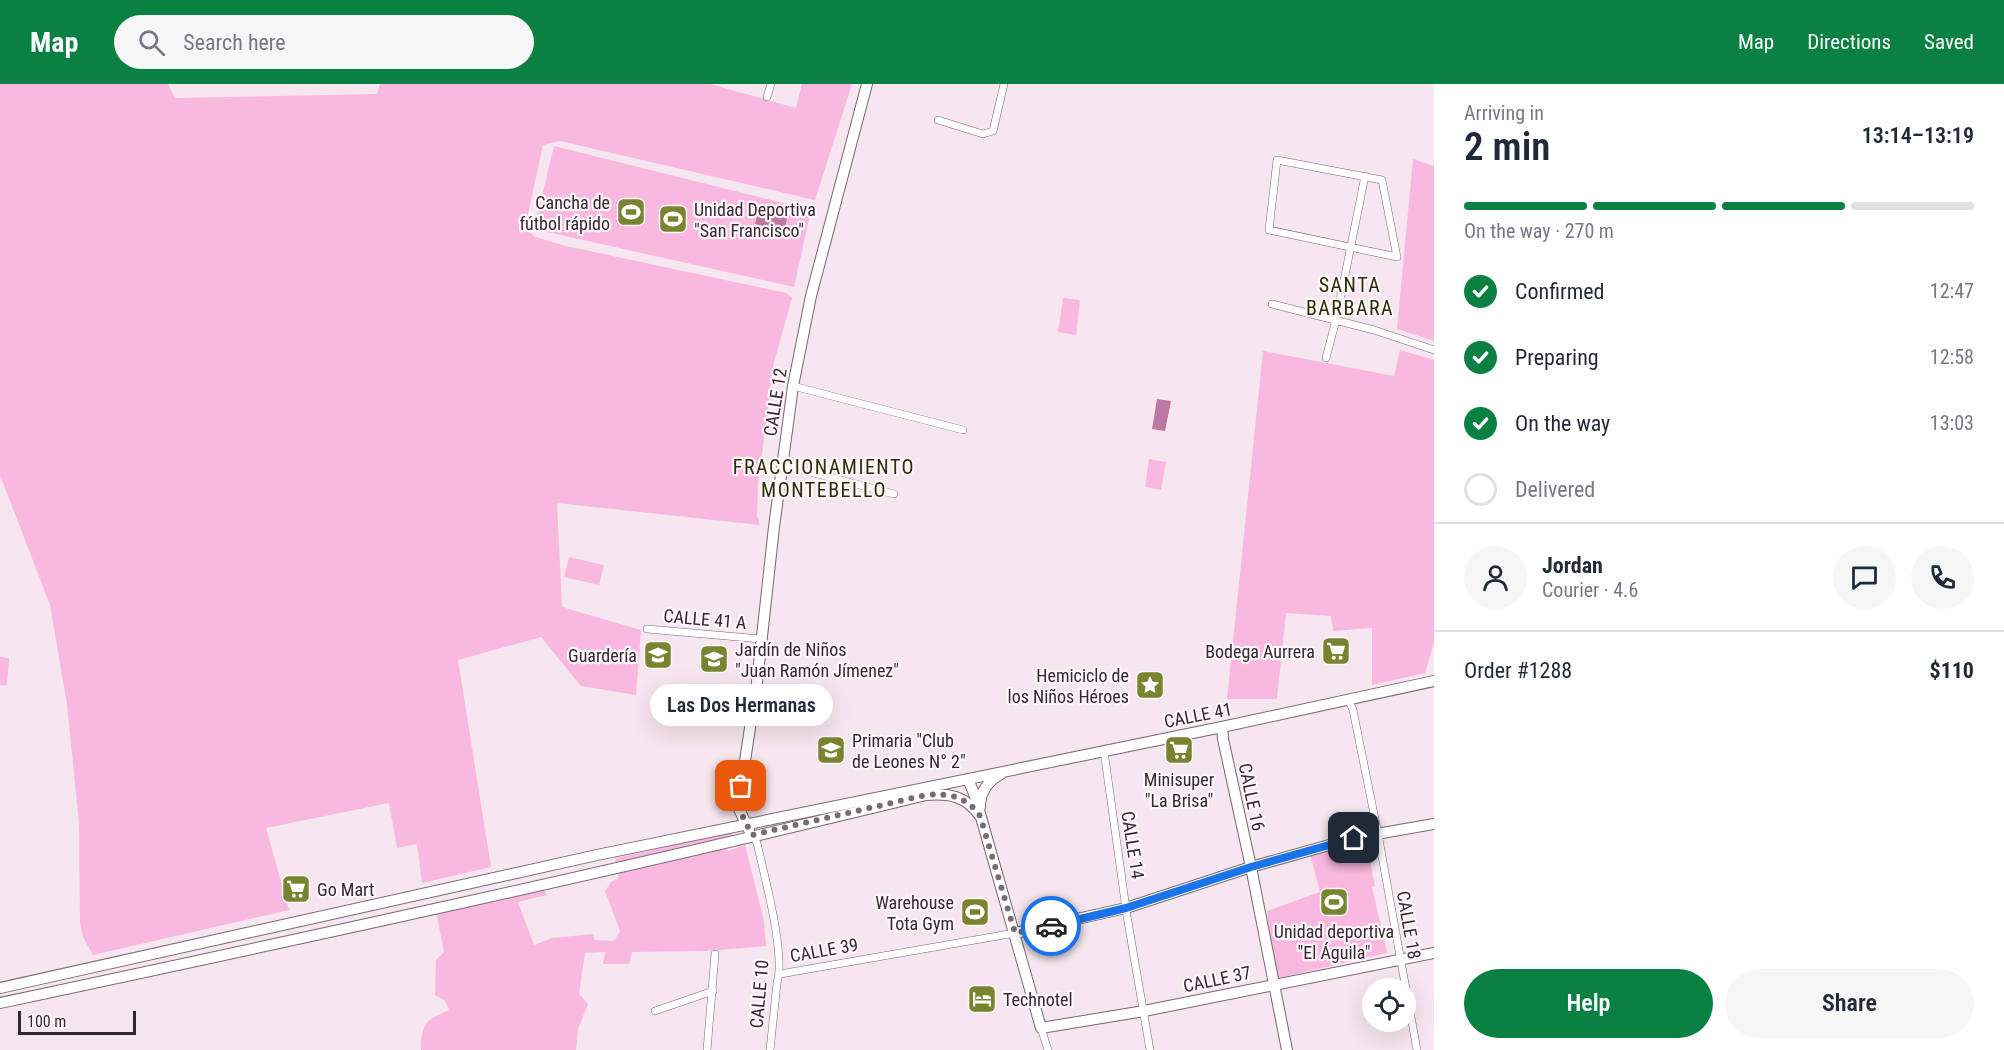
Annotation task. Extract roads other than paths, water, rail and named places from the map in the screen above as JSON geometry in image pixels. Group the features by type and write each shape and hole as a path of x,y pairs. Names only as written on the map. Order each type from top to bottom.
{"main road":[{"name":"CALLE 12","path":"752,835 738,807 757,681 794,386 813,286 867,84"},
{"name":"CALLE 41","path":"0,988 597,855 1222,727 1434,681"},
{"name":"CALLE 16","path":"1222,727 1287,1050"},
{"path":"980,816 983,790 992,780 1009,771"},
{"path":"968,779 1041,1028"},
{"path":"0,1003 208,959 938,794 961,798 974,807 980,816"},
{"name":"CALLE 39","path":"1015,933 1126,908 1317,848 1434,824"},
{"path":"597,855 600,871"},
{"name":"CALLE 37","path":"1041,1028 1144,1011 1434,953"}],"street":[{"path":"767,97 771,84"},
{"path":"938,120 983,135 988,134 993,131 1004,84"},
{"path":"1277,160 1382,180 1397,257 1351,248 1269,230 1277,160"},
{"path":"1326,358 1336,320 1365,176"},
{"path":"1272,304 1336,320 1434,351"},
{"path":"794,386 963,430"},
{"path":"783,465 894,494"},
{"name":"CALLE 41 A","path":"647,629 761,639"},
{"name":"CALLE 18","path":"1349,700 1378,834 1417,1050"},
{"name":"CALLE 14","path":"1104,751 1126,908 1150,1050"},
{"name":"CALLE 10","path":"752,835 757,843 774,922 780,974 777,983 770,1050"},
{"name":"CALLE 39","path":"780,974 1015,933"},
{"path":"707,1050 715,954"},
{"path":"655,1011 713,991"},
{"path":"1041,1028 1048,1050"}],"place":[{"name":"Cancha de fútbol rápido","path":"631,212"},
{"name":"Unidad Deportiva \"San Francisco\"","path":"673,219"},
{"name":"Bodega Aurrera","path":"1336,651"},
{"name":"Guardería","path":"658,655"},
{"name":"Jardín de Niños \"Juan Ramón Jímenez\"","path":"714,659"},
{"name":"Hemiciclo de los Niños Héroes","path":"1150,685"},
{"name":"Primaria \"Club de Leones N° 2\"","path":"831,750"},
{"name":"Minisuper \"La Brisa\"","path":"1179,750"},
{"name":"Las Dos Hermanas","path":"741,786"},
{"name":"Go Mart","path":"296,889"},
{"name":"Unidad deportiva \"El Águila\"","path":"1334,902"},
{"name":"Warehouse Tota Gym","path":"975,912"},
{"name":"Technotel","path":"982,999"}],"district":[{"name":"SANTA BARBARA","path":"1350,296"},
{"name":"FRACCIONAMIENTO MONTEBELLO","path":"824,478"}]}
